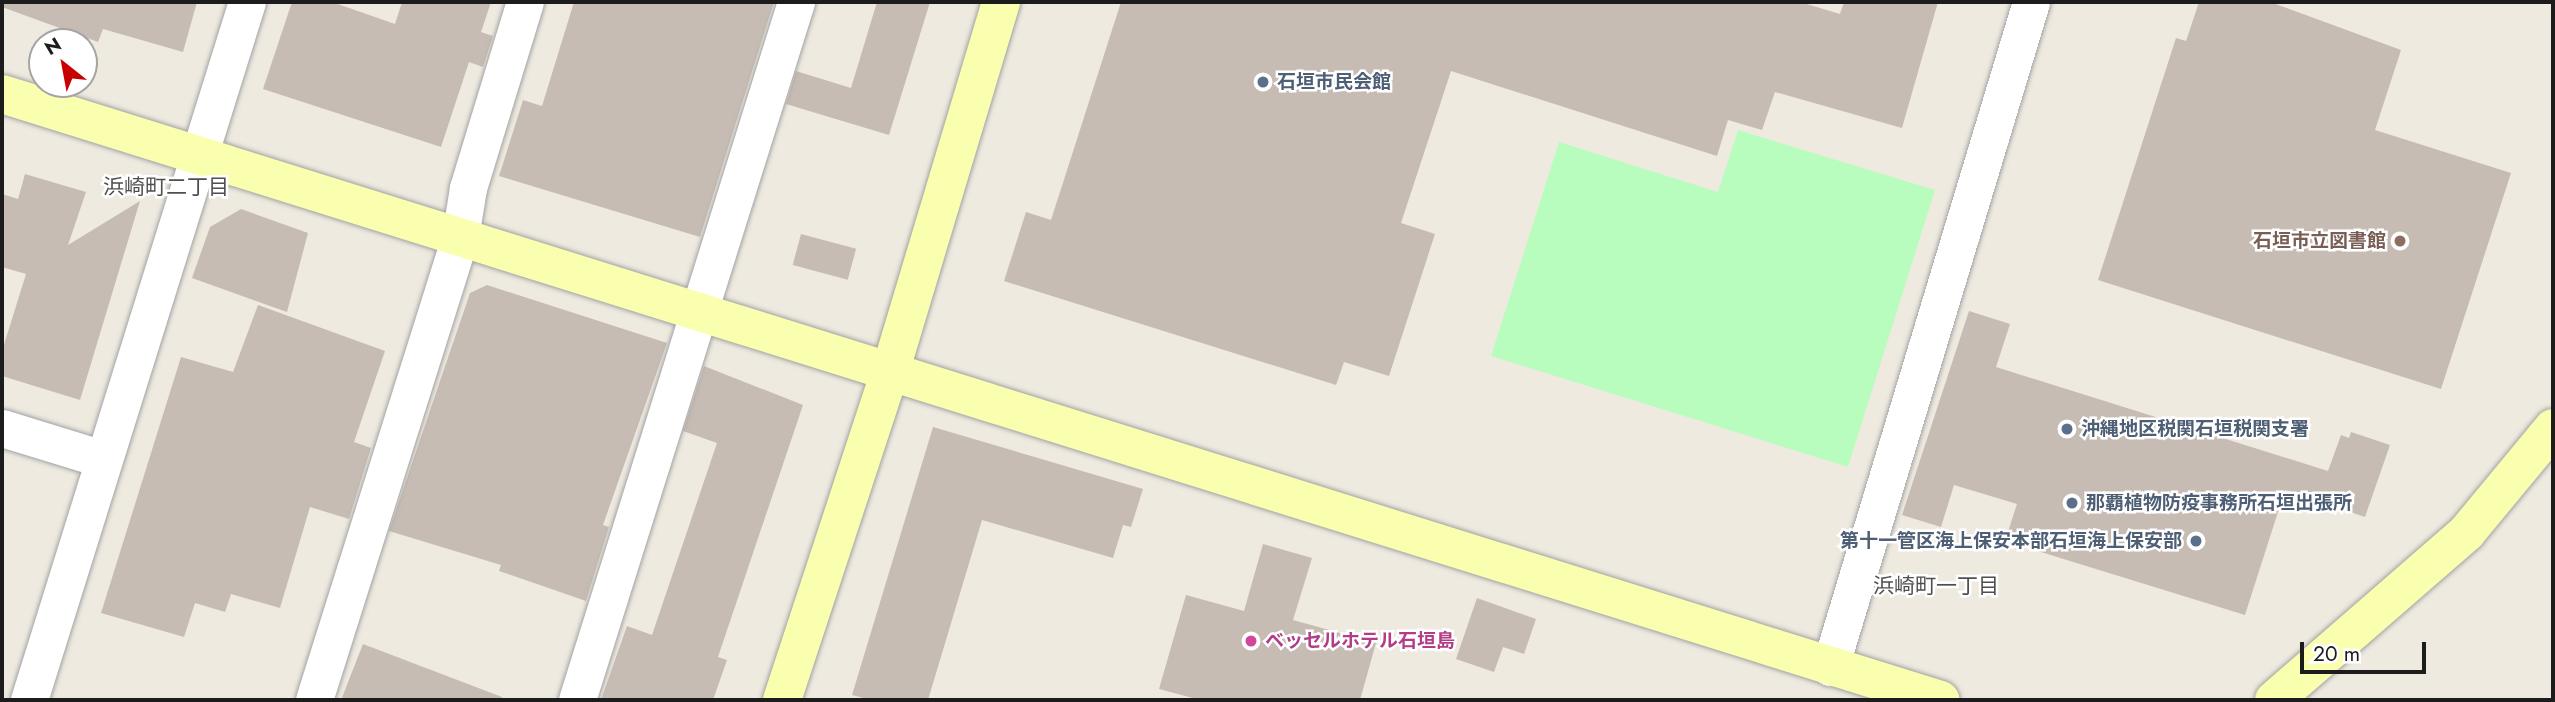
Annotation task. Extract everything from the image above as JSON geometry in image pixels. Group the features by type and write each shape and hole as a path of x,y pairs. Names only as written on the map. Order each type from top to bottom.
{"street":[{"path":"29,700 247,2"},
{"path":"313,700 460,237 468,188 525,2"},
{"path":"577,700 701,312 796,2"},
{"path":"782,700 891,369 1001,2"},
{"path":"1830,667 2031,2"},
{"path":"2,94 891,369 1941,700"},
{"path":"2,428 103,459"},
{"path":"2274,700 2467,532 2553,428"}],"green space":[{"path":"1738,130 1935,190 1848,467 1491,356 1559,142 1718,192"}],"building":[{"path":"2,2 197,2 183,52 103,29 98,42 98,28 60,28 2,7"},
{"path":"292,2 332,2 395,24 402,2 491,2 481,32 493,36 483,67 469,62 441,147 263,89"},
{"path":"574,2 774,2 700,237 499,176 523,100 542,106"},
{"path":"877,2 930,2 889,135 786,104 796,71 851,88"},
{"path":"1121,2 1800,2 1840,14 1844,2 1938,2 1902,128 1775,92 1762,130 1728,120 1717,156 1451,71 1401,223 1435,234 1389,376 1344,362 1336,385 1004,281 1026,212 1051,220"},
{"path":"2199,2 2270,2 2401,50 2375,130 2511,173 2441,389 2098,280 2176,38 2186,41"},
{"path":"25,174 86,192 68,245 140,201 80,400 2,376 2,351 26,274 2,267 2,194 18,199"},
{"path":"241,209 308,233 287,312 192,278 210,227"},
{"path":"801,234 856,249 848,280 793,265"},
{"path":"487,285 667,343 603,525 609,527 586,601 499,571 501,565 389,531 470,293"},
{"path":"258,305 385,351 354,442 371,448 349,519 310,507 280,608 231,594 225,612 195,603 184,637 101,613 181,357 233,372"},
{"path":"1969,311 2010,324 1996,367 2328,471 2341,435 2349,438 2351,432 2390,445 2365,517 2285,490 2245,615 2005,541 2017,504 1954,485 1941,527 1902,515"},
{"path":"704,366 803,405 718,657 727,660 713,700 601,700 627,626 652,635 717,443 683,431"},
{"path":"933,427 1143,489 1131,527 1123,525 1113,558 982,520 928,700 871,700 852,695"},
{"path":"1263,544 1312,558 1293,620 1376,643 1360,700 1200,700 1159,689 1186,595 1244,611"},
{"path":"1477,598 1536,619 1524,654 1503,647 1494,672 1456,659"},
{"path":"363,644 502,697 501,700 341,700"}],"place":[{"name":"石垣市民会館","path":"1263,82"},
{"name":"石垣市立図書館","path":"2400,241"},
{"name":"沖縄地区税関石垣税関支署","path":"2067,429"},
{"name":"那覇植物防疫事務所石垣出張所","path":"2072,503"},
{"name":"第十一管区海上保安本部石垣海上保安部","path":"2196,541"},
{"name":"ベッセルホテル石垣島","path":"1251,641"}],"district":[{"name":"浜崎町二丁目","path":"166,187"},
{"name":"浜崎町一丁目","path":"1936,586"}]}
